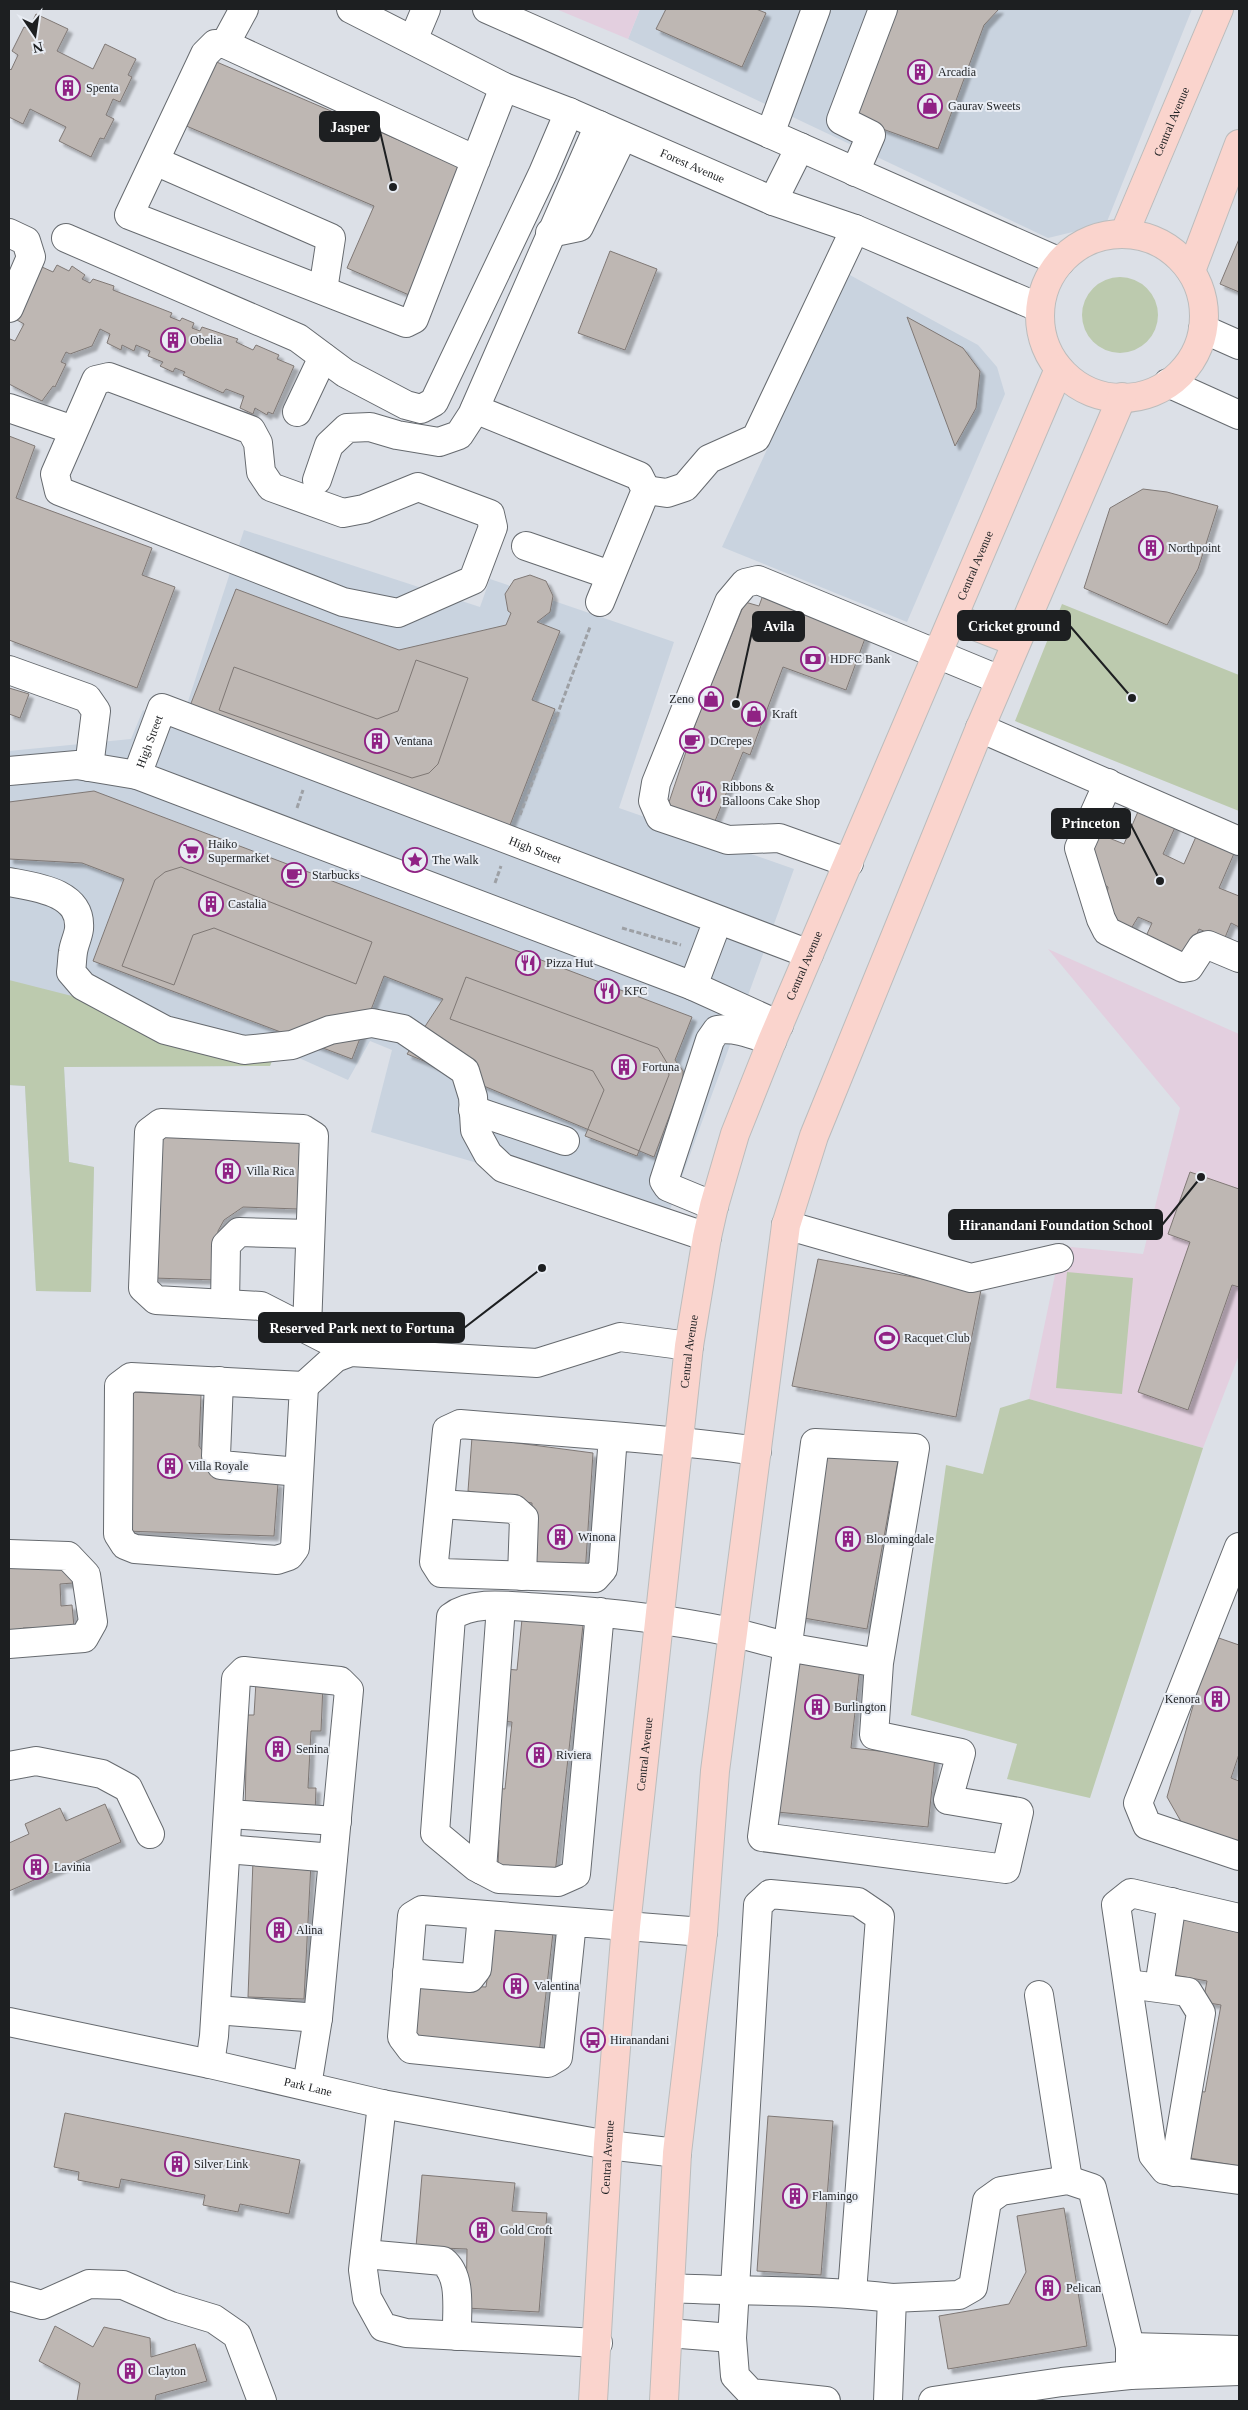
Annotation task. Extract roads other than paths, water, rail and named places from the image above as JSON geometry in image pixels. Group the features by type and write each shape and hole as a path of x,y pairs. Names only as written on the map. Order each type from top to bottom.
{"main road":[{"name":"Central Avenue","path":"1124,234 1219,9"},
{"path":"1191,271 1239,144"},
{"path":"1124,234 1143,237 1162,244 1178,256 1191,271 1201,293 1203,329 1197,350 1184,369 1168,383 1138,396 1104,396 1072,381 1059,368 1050,355 1044,340 1040,308 1044,291 1060,262 1073,250 1088,241 1124,234"},
{"name":"Central Avenue","path":"593,2401 598,2343 608,2145 626,1926 689,1346 714,1206 735,1134 776,1033 940,653 1059,368"},
{"path":"664,2401 677,2153 703,1932 715,1771 786,1225 814,1136 1000,680 1122,397"},
{"path":"954,618 1016,642"}],"street":[{"path":"226,44 244,9"},
{"name":"Forest Avenue","path":"351,9 504,87 569,112 772,201 855,229 1040,308"},
{"path":"413,40 426,9"},
{"path":"487,9 1060,262"},
{"path":"770,134 816,9"},
{"path":"856,172 871,136 842,120 883,9"},
{"path":"476,160 226,44 215,44 205,54 129,215 406,323 414,319 476,160 504,87"},
{"path":"66,238 298,338 345,373 406,405 421,409 434,402 543,173 569,112"},
{"path":"317,480 329,445 347,428 370,427 397,435 439,442 459,435 475,409 550,233 579,227 611,131"},
{"path":"772,201 800,147"},
{"path":"155,161 331,238 323,290"},
{"path":"646,490 666,492 685,487 709,459 756,438 855,229"},
{"path":"9,233 26,241 31,257 9,308"},
{"path":"1203,329 1239,344"},
{"path":"297,412 323,357"},
{"path":"109,377 251,430 258,443 261,472 271,487 343,513 364,509 418,487 490,514 493,527 472,580 398,612 343,602 59,491 55,474 73,430 96,380 109,377"},
{"path":"1168,383 1239,415"},
{"path":"9,408 73,430"},
{"path":"475,409 639,476 646,490 600,602"},
{"path":"526,546 610,574"},
{"path":"849,863 779,838 728,840 660,816 653,801 656,783 729,602 745,583 758,580 940,653 1000,680"},
{"path":"9,670 87,698 96,711 88,767"},
{"name":"High Street","path":"776,1033 692,986 137,775 162,708 810,954"},
{"path":"980,728 1026,750 1108,783 1239,841"},
{"path":"9,771 77,765 137,775"},
{"path":"1108,783 1079,848 1095,904 1107,931 1183,968 1189,967 1202,947 1208,945 1239,958"},
{"path":"9,882 49,890 68,901 78,912 79,930 73,951 71,972 82,986 165,1030 244,1050 292,1045 330,1030 372,1023 403,1029 465,1071 474,1096 475,1130 488,1154 502,1168 707,1237"},
{"path":"692,986 718,920"},
{"path":"714,1206 668,1187 657,1172 710,1040 716,1030 776,1033"},
{"path":"473,1110 565,1141"},
{"path":"307,1328 314,1136 303,1129 161,1123 149,1132 144,1288 156,1300 261,1306 351,1352"},
{"path":"786,1225 971,1278 1059,1258"},
{"path":"225,1304 226,1245 239,1232 310,1234"},
{"path":"304,1386 131,1376 119,1386 118,1534 125,1545 135,1549 278,1560 289,1556 295,1548 304,1386 335,1358 351,1352 538,1363 620,1337 689,1346"},
{"path":"219,1381 216,1456 221,1465 299,1472"},
{"path":"613,1436 603,1569 595,1578 442,1573 434,1562 447,1430 460,1424 679,1440 757,1451"},
{"path":"815,1443 915,1448 879,1663 874,1735 961,1753 948,1800 1019,1812 1006,1869 762,1837 786,1646 815,1443"},
{"path":"440,1504 514,1509 524,1518 522,1576"},
{"path":"1239,1547 1138,1803 1147,1825 1239,1856"},
{"path":"9,1554 68,1556 86,1575 93,1622 84,1638 9,1644"},
{"path":"600,1612 576,1874 558,1882 499,1879 482,1870 435,1832 451,1617 461,1609 501,1606 600,1612 660,1619 732,1632 786,1646 879,1663"},
{"path":"482,1870 501,1606"},
{"path":"210,2064 216,2010 236,1679 244,1671 340,1681 349,1690 318,2018 307,2086"},
{"path":"9,1766 36,1761 102,1774 128,1788 150,1834"},
{"path":"228,1814 336,1821"},
{"path":"226,1849 333,1858"},
{"path":"1239,1918 1131,1892 1116,1905 1153,2155 1165,2170 1239,2180"},
{"path":"826,2401 751,2393 735,2376 732,2338 758,1905 770,1894 858,1902 880,1917 852,2293"},
{"path":"1159,1987 1172,1902"},
{"path":"572,1922 558,2057 548,2063 411,2049 402,2037 412,1916 422,1910 703,1932"},
{"path":"407,1973 470,1978 477,1969 482,1915"},
{"path":"1128,1984 1188,1992 1201,2013 1174,2172"},
{"path":"1039,1994 1068,2180"},
{"path":"216,2010 318,2018"},
{"name":"Park Lane","path":"9,2022 210,2064 382,2104 608,2145 677,2153"},
{"path":"382,2104 363,2270 367,2298 383,2327 406,2333 598,2343"},
{"path":"670,2288 736,2292 852,2293 892,2298 959,2295 973,2287 987,2201 1001,2191 1068,2180 1092,2188 1130,2347 1130,2375"},
{"path":"365,2254 443,2261 451,2268 456,2284 456,2336"},
{"path":"9,2296 42,2305 89,2284 123,2285 171,2306 214,2319 237,2335 262,2401"},
{"path":"888,2401 892,2298"},
{"path":"668,2333 732,2338"},
{"path":"1130,2347 1239,2350"},
{"path":"933,2401 1062,2382 1130,2375 1239,2371"}],"place":[{"name":"Arcadia","path":"920,72"},
{"name":"Spenta","path":"68,88"},
{"name":"Gaurav Sweets","path":"930,106"},
{"name":"Jasper","path":"393,187"},
{"name":"Obelia","path":"173,340"},
{"name":"Northpoint","path":"1151,548"},
{"name":"HDFC Bank","path":"813,659"},
{"name":"Cricket ground","path":"1132,698"},
{"name":"Zeno","path":"711,699"},
{"name":"Avila","path":"736,704"},
{"name":"Kraft","path":"754,714"},
{"name":"Ventana","path":"377,741"},
{"name":"DCrepes","path":"692,741"},
{"name":"Ribbons & Balloons Cake Shop","path":"704,794"},
{"name":"Haiko Supermarket","path":"191,851"},
{"name":"The Walk","path":"415,860"},
{"name":"Starbucks","path":"294,875"},
{"name":"Princeton","path":"1160,881"},
{"name":"Castalia","path":"211,904"},
{"name":"Pizza Hut","path":"528,963"},
{"name":"KFC","path":"607,991"},
{"name":"Fortuna","path":"624,1067"},
{"name":"Villa Rica","path":"228,1171"},
{"name":"Hiranandani Foundation School","path":"1201,1177"},
{"name":"Reserved Park next to Fortuna","path":"542,1268"},
{"name":"Racquet Club","path":"887,1338"},
{"name":"Villa Royale","path":"170,1466"},
{"name":"Winona","path":"560,1537"},
{"name":"Bloomingdale","path":"848,1539"},
{"name":"Kenora","path":"1217,1699"},
{"name":"Burlington","path":"817,1707"},
{"name":"Senina","path":"278,1749"},
{"name":"Riviera","path":"539,1755"},
{"name":"Lavinia","path":"36,1867"},
{"name":"Alina","path":"279,1930"},
{"name":"Valentina","path":"516,1986"},
{"name":"Hiranandani","path":"593,2040"},
{"name":"Silver Link","path":"177,2164"},
{"name":"Flamingo","path":"795,2196"},
{"name":"Gold Croft","path":"482,2230"},
{"name":"Pelican","path":"1048,2288"},
{"name":"Clayton","path":"130,2371"}]}
